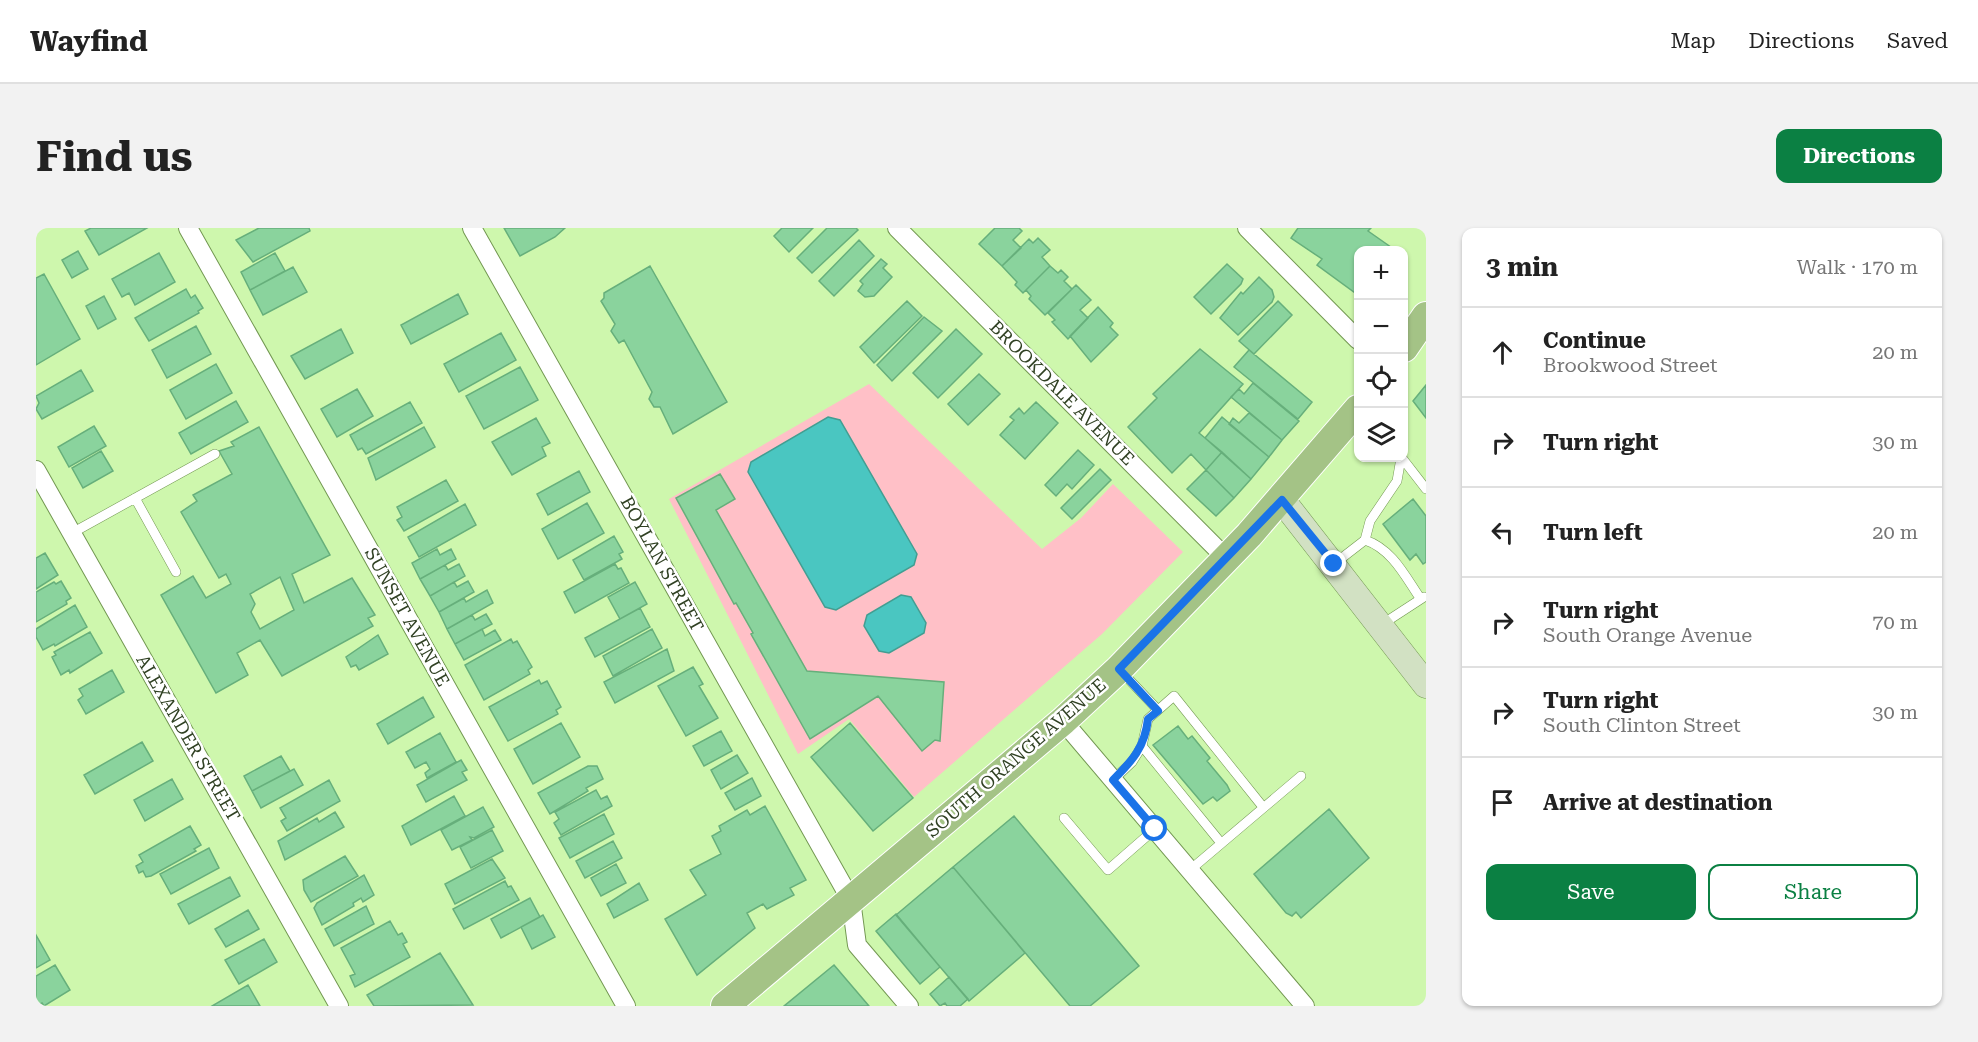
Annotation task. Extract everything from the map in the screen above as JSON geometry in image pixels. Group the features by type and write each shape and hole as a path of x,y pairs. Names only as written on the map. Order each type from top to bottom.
{"main road":[{"path":"1408,342 1426,316"},
{"name":"SOUTH ORANGE AVENUE","path":"725,1006 1063,721 1119,669 1282,500 1354,416"}],"street":[{"name":"SUNSET AVENUE","path":"188,228 626,1006"},
{"name":"BOYLAN STREET","path":"472,228 851,900"},
{"name":"BROOKDALE AVENUE","path":"897,228 1227,559"},
{"path":"1247,228 1354,335"},
{"name":"ALEXANDER STREET","path":"36,470 339,1006"},
{"path":"1282,500 1426,685"},
{"path":"1063,721 1305,1006"},
{"path":"851,900 857,945 909,1006"}],"lane":[{"path":"72,533 215,454"},
{"path":"1334,564 1365,540 1370,521 1397,481 1400,462"},
{"path":"1404,462 1426,489"},
{"path":"135,498 176,572"},
{"path":"1365,540 1377,544 1390,556 1423,597 1381,625"},
{"path":"1119,669 1158,711"},
{"path":"1113,780 1132,762 1142,746 1148,719 1174,696 1263,807"},
{"path":"1142,746 1221,843"},
{"path":"1190,870 1301,776"},
{"path":"1064,818 1108,870 1155,829"}],"shaded area":[{"path":"869,384 1042,549 1081,518 1113,484 1183,552 1102,634 914,797 849,719 798,754 669,499"}],"water":[{"path":"828,417 840,420 917,554 914,565 836,610 825,607 748,472 751,462"},
{"path":"901,595 911,597 926,623 924,633 889,653 879,651 864,626 867,615"}],"building":[{"path":"91,228 147,228 99,255 85,231"},
{"path":"259,228 309,228 310,231 253,262 236,240"},
{"path":"504,228 565,228 555,237 520,256"},
{"path":"782,228 813,228 789,252 774,236"},
{"path":"827,228 856,228 858,230 812,273 797,258"},
{"path":"995,228 1019,228 1022,231 1013,240 1021,248 1002,266 979,244"},
{"path":"1298,228 1371,228 1368,231 1389,246 1354,246 1354,292 1317,265 1322,259 1291,238"},
{"path":"1038,238 1050,250 1042,257 1050,266 1023,293 1015,285 1017,282 1002,266 1029,239 1033,243"},
{"path":"859,240 874,256 834,296 819,281"},
{"path":"78,251 88,269 72,278 62,260"},
{"path":"159,253 175,282 135,305 129,293 122,297 112,279"},
{"path":"275,253 285,271 250,290 241,272"},
{"path":"881,259 887,264 883,268 892,277 874,296 865,297 858,291 863,284 860,281"},
{"path":"1227,264 1243,279 1241,284 1211,314 1194,297"},
{"path":"650,266 727,402 673,434 660,407 654,407 649,399 652,392 624,340 619,343 611,331 615,324 601,301 604,293"},
{"path":"1050,266 1058,273 1061,270 1068,277 1064,281 1072,289 1045,315 1029,299 1031,296 1026,290"},
{"path":"293,267 307,292 263,315 250,290"},
{"path":"44,274 80,339 36,365 36,278"},
{"path":"1259,277 1272,290 1274,297 1272,302 1238,335 1220,318 1241,292 1243,294"},
{"path":"1076,285 1091,300 1080,310 1088,318 1068,339 1052,322 1055,320 1048,313"},
{"path":"186,289 191,298 195,295 203,308 198,311 199,313 149,341 135,318"},
{"path":"458,294 468,314 411,344 401,325"},
{"path":"104,296 116,319 98,329 86,306"},
{"path":"907,301 922,316 874,363 860,347"},
{"path":"1278,301 1292,315 1254,354 1239,341"},
{"path":"1098,307 1113,323 1110,327 1118,335 1091,362 1070,336"},
{"path":"924,317 942,331 892,381 877,365"},
{"path":"196,326 211,354 167,378 152,350"},
{"path":"341,329 353,353 305,379 291,356"},
{"path":"956,329 982,354 938,398 913,373"},
{"path":"501,333 516,360 459,392 444,364"},
{"path":"1200,349 1243,384 1199,433 1222,452 1206,470 1191,454 1172,473 1128,427 1157,398 1153,394"},
{"path":"1249,350 1312,402 1298,419 1234,367"},
{"path":"216,364 232,393 186,419 170,390"},
{"path":"520,367 538,400 484,429 466,396"},
{"path":"81,370 93,391 42,419 36,409 39,403 36,396"},
{"path":"979,374 1000,394 968,425 948,404"},
{"path":"1253,383 1299,421 1282,440 1231,397 1239,389 1244,394"},
{"path":"1426,385 1426,418 1413,401"},
{"path":"357,389 373,416 337,437 321,409"},
{"path":"236,401 248,422 191,454 179,433"},
{"path":"410,402 422,423 366,454 362,448 358,450 350,435"},
{"path":"1036,402 1058,423 1025,459 1000,435 1014,420 1010,417 1019,408 1024,414"},
{"path":"1249,413 1282,440 1269,457 1229,424 1233,418 1239,423"},
{"path":"1222,417 1269,457 1251,479 1205,438"},
{"path":"536,418 550,443 542,447 546,456 512,475 492,442"},
{"path":"94,426 106,446 69,467 58,447"},
{"path":"259,427 330,555 292,574 304,603 352,578 375,615 368,618 373,626 282,676 260,640 237,653 248,675 216,693 161,595 193,576 206,598 231,584 226,574 219,578 181,512 197,501 193,495 232,474 219,451 234,446 231,442","holes":["280,577 294,610 260,629 251,612 255,604 250,594"]},
{"path":"424,427 435,447 376,480 368,458"},
{"path":"1078,450 1094,465 1072,489 1067,484 1056,496 1045,485"},
{"path":"101,451 113,471 83,488 72,468"},
{"path":"1222,452 1251,479 1234,498 1206,470"},
{"path":"1100,469 1111,480 1072,519 1061,508"},
{"path":"1206,470 1234,498 1216,516 1187,489"},
{"path":"579,471 590,492 548,515 537,494"},
{"path":"720,474 735,499 716,510 807,671 944,682 940,741 935,740 922,751 878,696 810,739 676,498"},
{"path":"446,480 458,501 404,531 397,520 402,517 397,507"},
{"path":"1413,499 1426,516 1426,562 1423,564 1416,554 1410,560 1383,524"},
{"path":"587,503 604,533 558,559 542,529"},
{"path":"465,504 476,525 419,557 408,537"},
{"path":"614,536 623,552 619,554 622,559 584,580 573,560"},
{"path":"437,549 440,555 451,549 456,559 420,579 412,563"},
{"path":"45,553 58,575 36,589 36,558"},
{"path":"459,564 465,576 430,596 420,579 445,565 448,570"},
{"path":"615,564 618,569 621,568 629,583 575,613 564,592"},
{"path":"61,581 71,598 66,601 67,604 36,622 36,592 54,582 56,584"},
{"path":"468,581 474,592 439,612 430,596 454,582 457,587"},
{"path":"635,582 647,604 620,619 608,597"},
{"path":"487,590 493,603 447,629 439,612 464,598 466,602"},
{"path":"75,605 87,627 55,646 54,644 43,650 36,637 36,629"},
{"path":"640,608 650,627 595,657 585,638"},
{"path":"486,614 492,624 455,644 447,629 472,615 475,620"},
{"path":"482,629 485,636 495,630 501,640 464,660 455,644"},
{"path":"652,629 662,648 613,676 603,656"},
{"path":"90,632 102,653 70,673 69,670 61,675 52,657 56,655 54,652"},
{"path":"378,635 388,654 359,670 356,665 351,667 346,657"},
{"path":"511,639 513,643 517,641 532,667 528,670 530,674 484,700 465,665"},
{"path":"667,649 674,671 615,703 604,682"},
{"path":"693,667 703,684 699,686 718,718 686,736 658,686"},
{"path":"112,670 124,692 86,714 78,700 83,696 79,689"},
{"path":"539,680 541,684 547,681 561,707 556,710 558,714 508,741 489,707"},
{"path":"423,697 434,717 388,744 377,724"},
{"path":"561,723 580,757 533,784 514,749"},
{"path":"850,723 913,798 873,831 811,757"},
{"path":"1178,726 1188,739 1192,736 1210,758 1207,761 1227,785 1230,791 1217,801 1213,797 1203,804 1153,745"},
{"path":"721,731 732,751 704,766 693,746"},
{"path":"440,733 456,762 427,778 425,773 430,769 426,762 415,768 406,752"},
{"path":"142,742 153,761 95,794 84,775"},
{"path":"737,755 748,773 721,789 711,770"},
{"path":"281,756 290,771 252,791 244,776"},
{"path":"461,760 467,770 462,772 467,780 426,802 417,785"},
{"path":"588,766 597,766 603,779 586,788 588,791 550,814 538,793"},
{"path":"294,769 303,785 261,808 252,791"},
{"path":"752,778 761,796 735,810 725,793"},
{"path":"172,779 183,799 145,821 134,800"},
{"path":"329,780 340,801 287,831 281,821 286,818 280,808"},
{"path":"596,790 601,799 607,796 612,806 561,835 554,823 559,819 555,812"},
{"path":"454,796 465,816 411,845 402,826"},
{"path":"765,806 806,880 790,888 794,895 767,909 763,904 747,913 755,928 697,975 665,919 706,895 690,870 721,854 712,836 721,831 719,826 747,810 750,815"},
{"path":"483,807 494,827 474,838 470,837 472,840 452,850 441,830"},
{"path":"1329,809 1369,858 1301,918 1296,912 1292,916 1286,913 1254,874"},
{"path":"335,812 344,827 285,860 278,841 317,818 319,822"},
{"path":"604,814 614,834 570,858 559,838"},
{"path":"1014,816 1139,966 1090,1006 1070,1006 953,867"},
{"path":"190,826 201,845 194,849 196,851 151,876 146,877 143,871 139,873 136,866 143,862 139,855"},
{"path":"492,830 503,851 471,868 460,847"},
{"path":"613,841 622,858 585,878 576,861"},
{"path":"209,848 219,868 171,894 160,874"},
{"path":"345,856 358,876 311,902 304,890 303,880"},
{"path":"492,859 505,878 455,904 445,884"},
{"path":"616,864 626,883 601,896 591,878"},
{"path":"953,867 1025,953 969,1001 896,915"},
{"path":"364,875 374,895 363,902 361,898 353,903 354,906 322,925 314,908 317,903"},
{"path":"230,877 240,896 189,924 178,904"},
{"path":"505,881 508,887 511,886 519,900 464,929 453,909"},
{"path":"639,883 648,900 614,918 607,904"},
{"path":"530,898 540,917 501,938 491,919"},
{"path":"366,906 374,924 334,946 325,929"},
{"path":"248,910 259,929 226,947 215,929"},
{"path":"896,914 940,967 920,984 876,931"},
{"path":"543,915 555,937 532,949 521,927"},
{"path":"390,921 398,935 402,933 407,942 403,944 410,957 355,987 350,976 355,974 341,948"},
{"path":"36,935 50,960 36,968"},
{"path":"264,939 277,962 239,984 225,960"},
{"path":"440,953 473,1005 374,1006 367,995"},
{"path":"55,965 70,990 44,1006 42,1003 36,1006 36,976"},
{"path":"834,965 869,1006 784,1006"},
{"path":"949,977 968,999 960,1006 947,1006 945,1003 940,1006 930,994"},
{"path":"248,985 260,1006 212,1006"}],"route":[{"path":"1155,829 1113,780 1137,755 1146,733 1148,719 1158,711 1119,669 1282,500 1334,564"}]}
